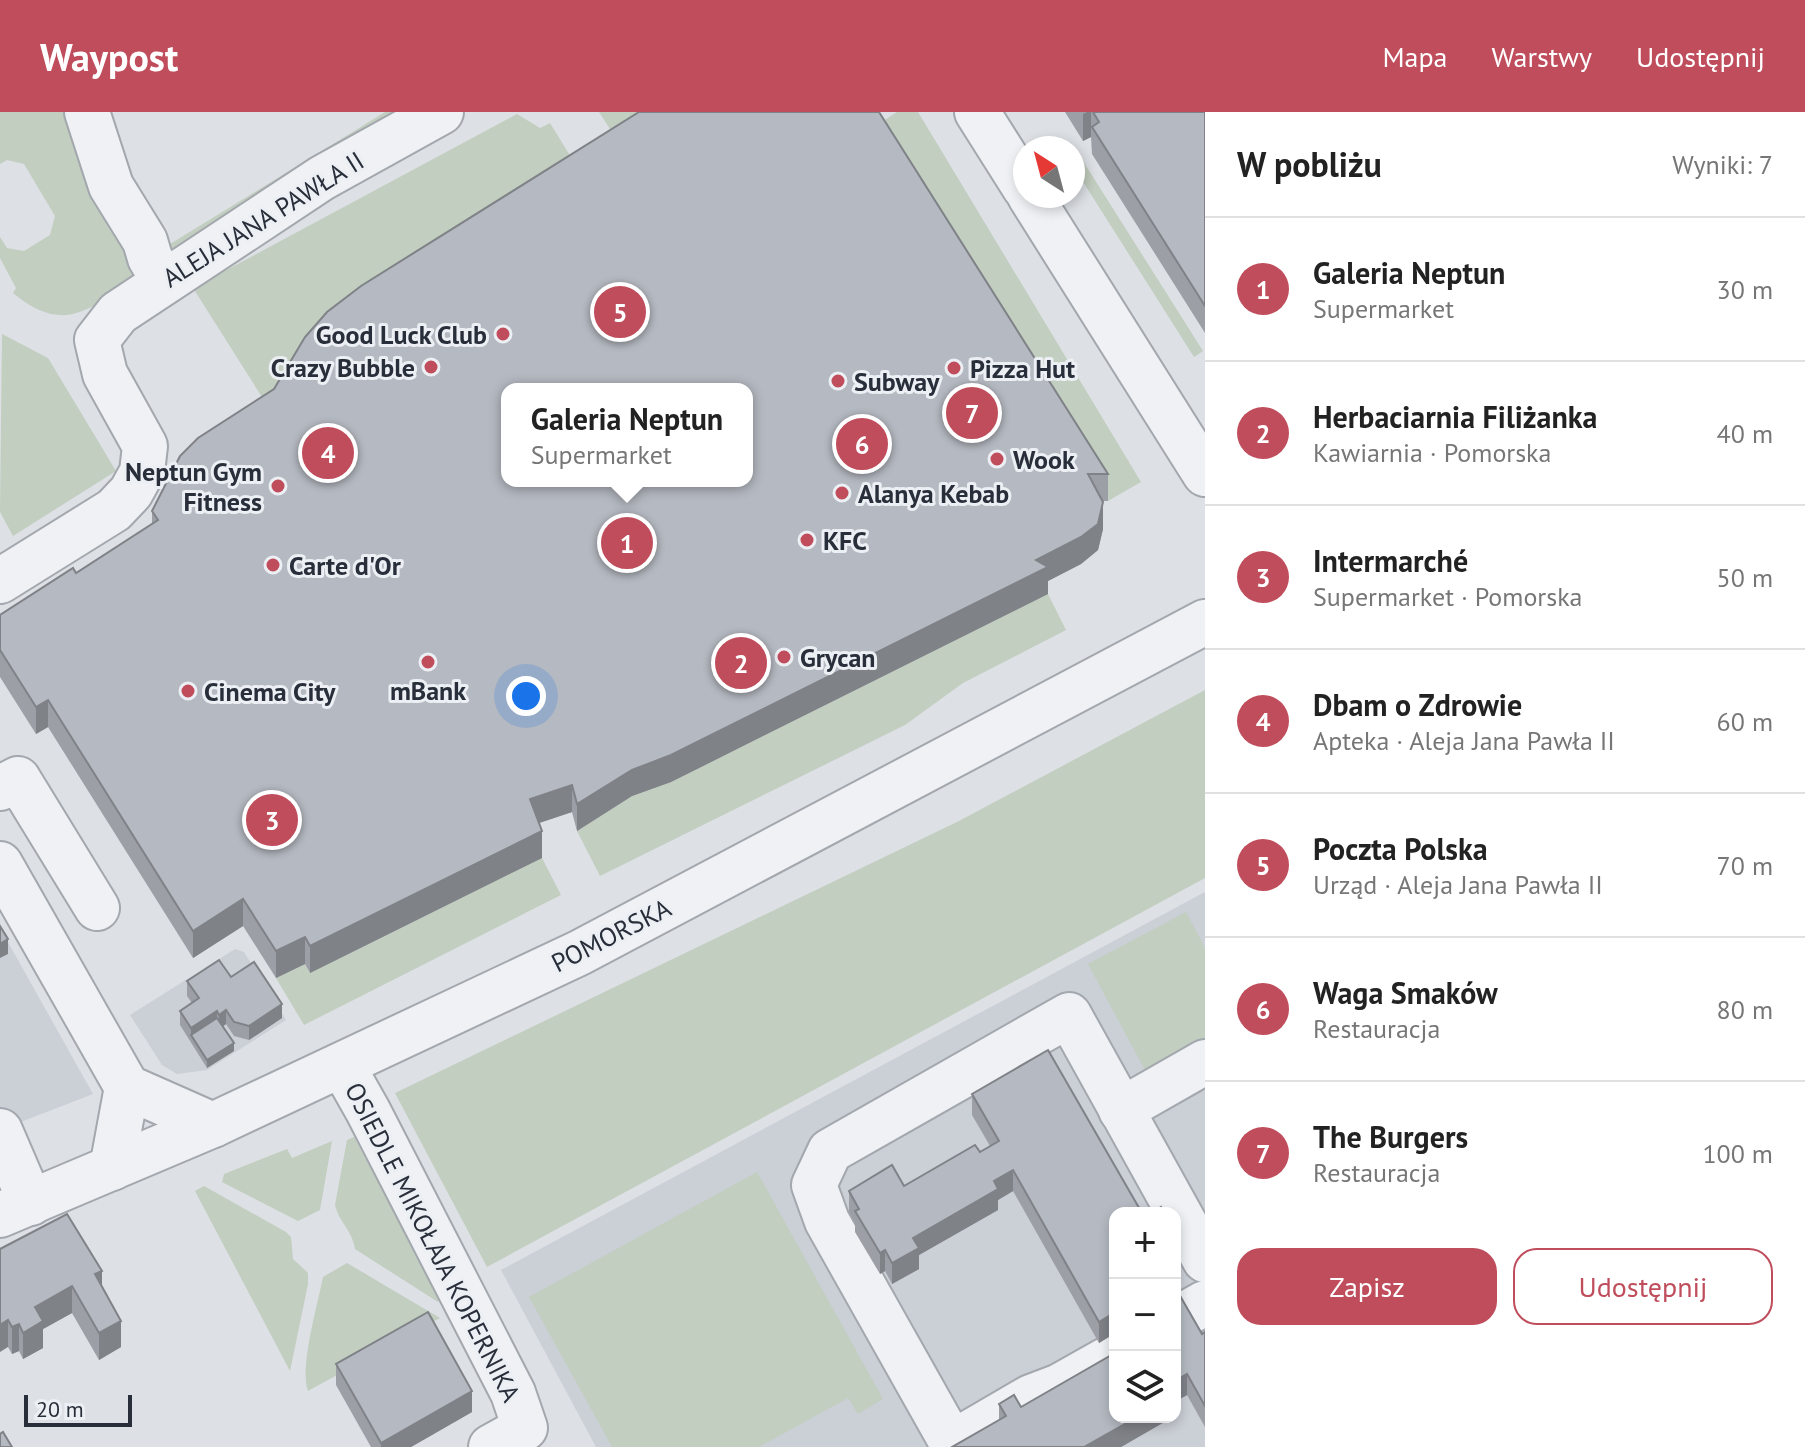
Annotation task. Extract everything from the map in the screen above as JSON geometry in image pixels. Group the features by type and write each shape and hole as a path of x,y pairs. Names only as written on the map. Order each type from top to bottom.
{"street":[{"path":"87,112 111,186 145,241 150,258 164,281"},
{"name":"ALEJA JANA PAWŁA II","path":"0,581 114,510 131,492 142,472 145,446 105,374 97,340 118,313 322,178 441,112"},
{"path":"977,112 1013,169"},
{"path":"1038,208 1205,474"},
{"name":"POMORSKA","path":"16,1209 213,1125 579,953 1205,622"},
{"path":"0,788 18,779 97,908"},
{"path":"0,864 127,1087 213,1125"},
{"path":"1109,1358 1060,1386 1031,1397 952,1443 827,1221 814,1185 830,1151 1069,1015 1205,1260"},
{"path":"1121,1110 1205,1062"},
{"name":"OSIEDLE MIKOŁAJA KOPERNIKA","path":"342,1065 513,1393 525,1428 491,1447"},
{"path":"112,1168 127,1087"},
{"path":"0,1131 16,1209"},
{"path":"1181,1317 1205,1303"}],"shaded area":[{"path":"1205,892 1205,1447 596,1447 501,1270"},
{"path":"0,928 93,1094 0,1130"},
{"path":"235,949 244,952 286,1020 207,1070 177,1074 162,1065 130,1015"}],"green space":[{"path":"0,112 73,112 140,276 92,307 64,315 48,313 13,293 16,288 0,258 0,237 7,248 24,251 50,235 55,216 24,164 7,160 0,164"},
{"path":"385,112 394,112 176,255 152,231 130,186 128,177 170,244"},
{"path":"599,112 681,112 623,149"},
{"path":"897,112 918,112 1141,482 1108,501 872,128"},
{"path":"517,114 540,128 550,123 582,175 274,416 193,288"},
{"path":"1085,164 1203,351 1194,357 1085,185"},
{"path":"2,334 48,358 116,471 13,536 0,512"},
{"path":"1048,594 1066,630 963,683 905,725 600,876 577,831 632,796 671,782"},
{"path":"1205,690 1205,878 487,1267 395,1093 959,821"},
{"path":"542,858 561,895 304,1025 276,978 305,964 310,973"},
{"path":"1186,912 1205,948 1205,1038 1145,1070 1088,964"},
{"path":"354,1137 440,1297 438,1302 355,1249 335,1205 347,1140"},
{"path":"332,1141 320,1210 298,1221 222,1182 224,1174 287,1149 292,1158"},
{"path":"757,1172 883,1399 858,1414 848,1398 759,1447 612,1447 529,1297"},
{"path":"204,1186 286,1232 291,1237 293,1259 308,1273 290,1371 195,1191"},
{"path":"347,1263 440,1318 308,1391 307,1352 323,1277"}],"building":[{"path":"639,112 879,112 1108,474 1088,474 1103,502 1098,524 1081,537 1036,560 1048,567 671,755 632,770 577,804 572,785 530,799 542,831 310,946 305,937 276,951 243,899 193,931 48,700 36,707 0,650 0,615 73,568 76,573 158,520 152,511 180,456 198,438 274,389 305,337 327,312 361,286"},
{"path":"1093,112 1205,112 1205,306 1092,127 1099,122"},
{"path":"0,926 8,939 0,944"},
{"path":"219,960 231,977 254,962 282,1004 249,1026 234,1022 226,1010 219,1015 217,1011 191,1028 180,1011 199,998 187,981"},
{"path":"217,1018 234,1043 207,1060 191,1035"},
{"path":"1048,1050 1139,1207 1109,1207 1109,1316 1099,1322 1013,1170 994,1181 998,1189 913,1238 919,1248 892,1263 885,1250 880,1253 855,1211 859,1209 849,1191 892,1165 904,1186 975,1145 980,1152 999,1141 972,1094"},
{"path":"67,1214 102,1271 95,1274 121,1321 99,1333 72,1286 35,1307 43,1321 23,1333 19,1324 12,1327 8,1320 0,1325 0,1249"},
{"path":"1181,1297 1202,1334 1205,1332 1205,1406 1187,1374 1181,1378"},
{"path":"428,1312 472,1391 381,1443 336,1364"},
{"path":"1109,1356 1109,1423 1126,1423 1084,1447 952,1447 1006,1416 999,1404 1014,1395 1021,1407"},
{"path":"3,1432 12,1447 0,1447 0,1434"}],"place":[{"name":"Poczta Polska","path":"620,312"},
{"name":"Good Luck Club","path":"503,334"},
{"name":"Crazy Bubble","path":"431,367"},
{"name":"Pizza Hut","path":"954,368"},
{"name":"Subway","path":"838,381"},
{"name":"The Burgers","path":"972,413"},
{"name":"Waga Smaków","path":"862,444"},
{"name":"Dbam o Zdrowie","path":"328,453"},
{"name":"Wook","path":"997,459"},
{"name":"Neptun Gym Fitness","path":"278,486"},
{"name":"Alanya Kebab","path":"842,493"},
{"name":"KFC","path":"807,540"},
{"name":"Galeria Neptun","path":"627,543"},
{"name":"Carte d'Or","path":"273,565"},
{"name":"Grycan","path":"784,657"},
{"name":"mBank","path":"428,662"},
{"name":"Herbaciarnia Filiżanka","path":"741,663"},
{"name":"Cinema City","path":"188,691"},
{"name":"Intermarché","path":"272,820"}]}
